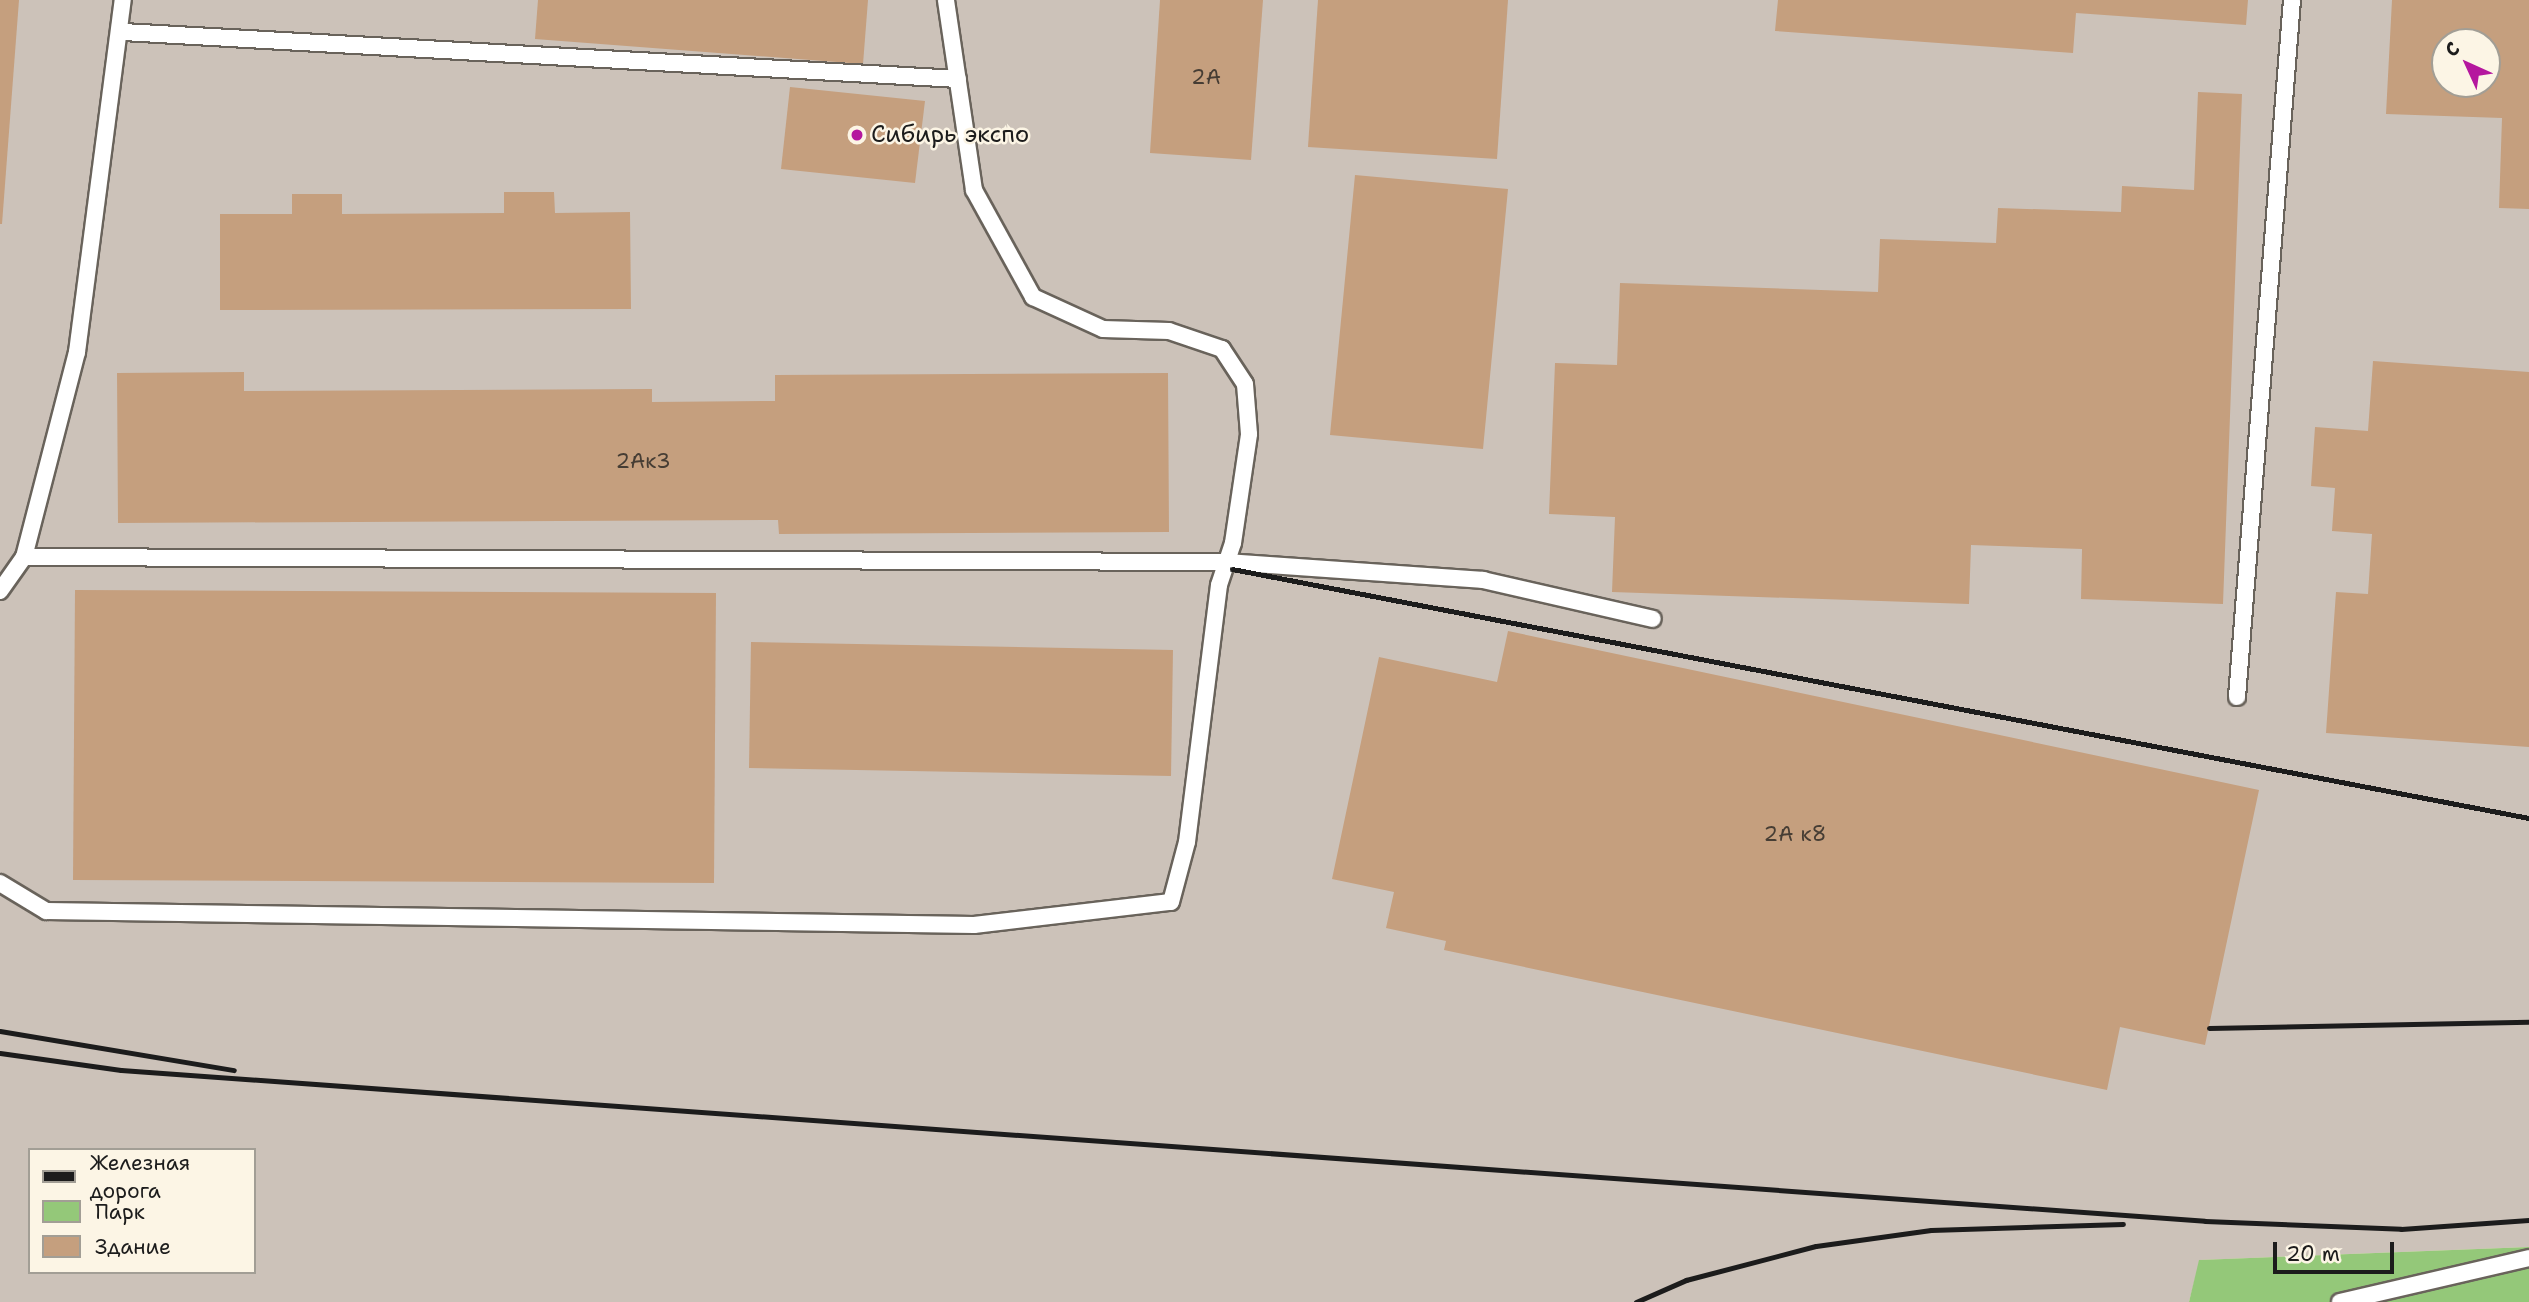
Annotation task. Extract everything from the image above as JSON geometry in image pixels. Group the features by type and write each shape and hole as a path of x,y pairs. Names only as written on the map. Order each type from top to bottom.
{"lane":[{"path":"0,591 24,557 77,352 123,33 123,0"},
{"path":"0,883 46,911 974,925 1171,902 1187,842 1227,562 1249,434 1245,384 1222,349 1169,331 1103,329 1033,297 974,190 946,0"},
{"path":"2238,697 2292,0"},
{"path":"123,33 958,79"},
{"path":"24,557 1227,562 1483,580 1653,619"},
{"path":"2340,1302 2529,1258"}],"shaded area":[{"path":"0,0 2529,0 2529,1247 2200,1260 2189,1302 0,1302"}],"green space":[{"path":"2529,1247 2529,1302 2189,1302 2199,1260"}],"building":[{"path":"0,0 19,0 2,224 0,224"},
{"path":"538,0 868,0 863,64 535,39"},
{"path":"1160,0 1263,0 1251,160 1150,153"},
{"path":"1318,0 1508,0 1497,159 1308,147"},
{"path":"1778,0 2248,0 2246,25 2076,13 2073,53 1775,31"},
{"path":"2392,0 2529,0 2529,209 2499,208 2502,118 2386,114"},
{"path":"790,87 925,101 915,183 781,169"},
{"path":"2198,92 2242,94 2223,604 2081,599 2082,549 1971,545 1969,604 1612,592 1615,517 1549,514 1555,363 1617,365 1620,283 1878,292 1880,239 1996,243 1998,208 2121,212 2122,186 2194,190"},
{"path":"1355,175 1508,189 1483,449 1330,435"},
{"path":"504,192 554,192 555,213 630,212 631,309 220,310 220,214 292,214 292,194 342,194 342,214 504,213"},
{"path":"2373,361 2529,372 2529,747 2326,733 2336,592 2368,594 2372,534 2332,531 2335,488 2311,486 2315,427 2368,431"},
{"path":"244,372 244,391 652,389 652,402 775,401 775,375 1168,373 1169,532 779,534 778,520 118,523 117,373"},
{"path":"75,590 716,593 714,883 73,880"},
{"path":"1508,631 2259,790 2205,1045 2120,1027 2107,1090 1444,950 1446,941 1386,928 1394,892 1332,879 1379,657 1497,682"},
{"path":"751,642 1173,650 1171,776 749,768"}],"railway":[{"path":"1232,569 2529,818"},
{"path":"2209,1028 2529,1022"},
{"path":"0,1031 234,1070"},
{"path":"0,1053 121,1070 2205,1221 2401,1229 2529,1220"},
{"path":"1636,1302 1686,1280 1816,1246 1931,1230 2123,1224"}],"place":[{"name":"Сибирь экспо","path":"857,135"}]}
